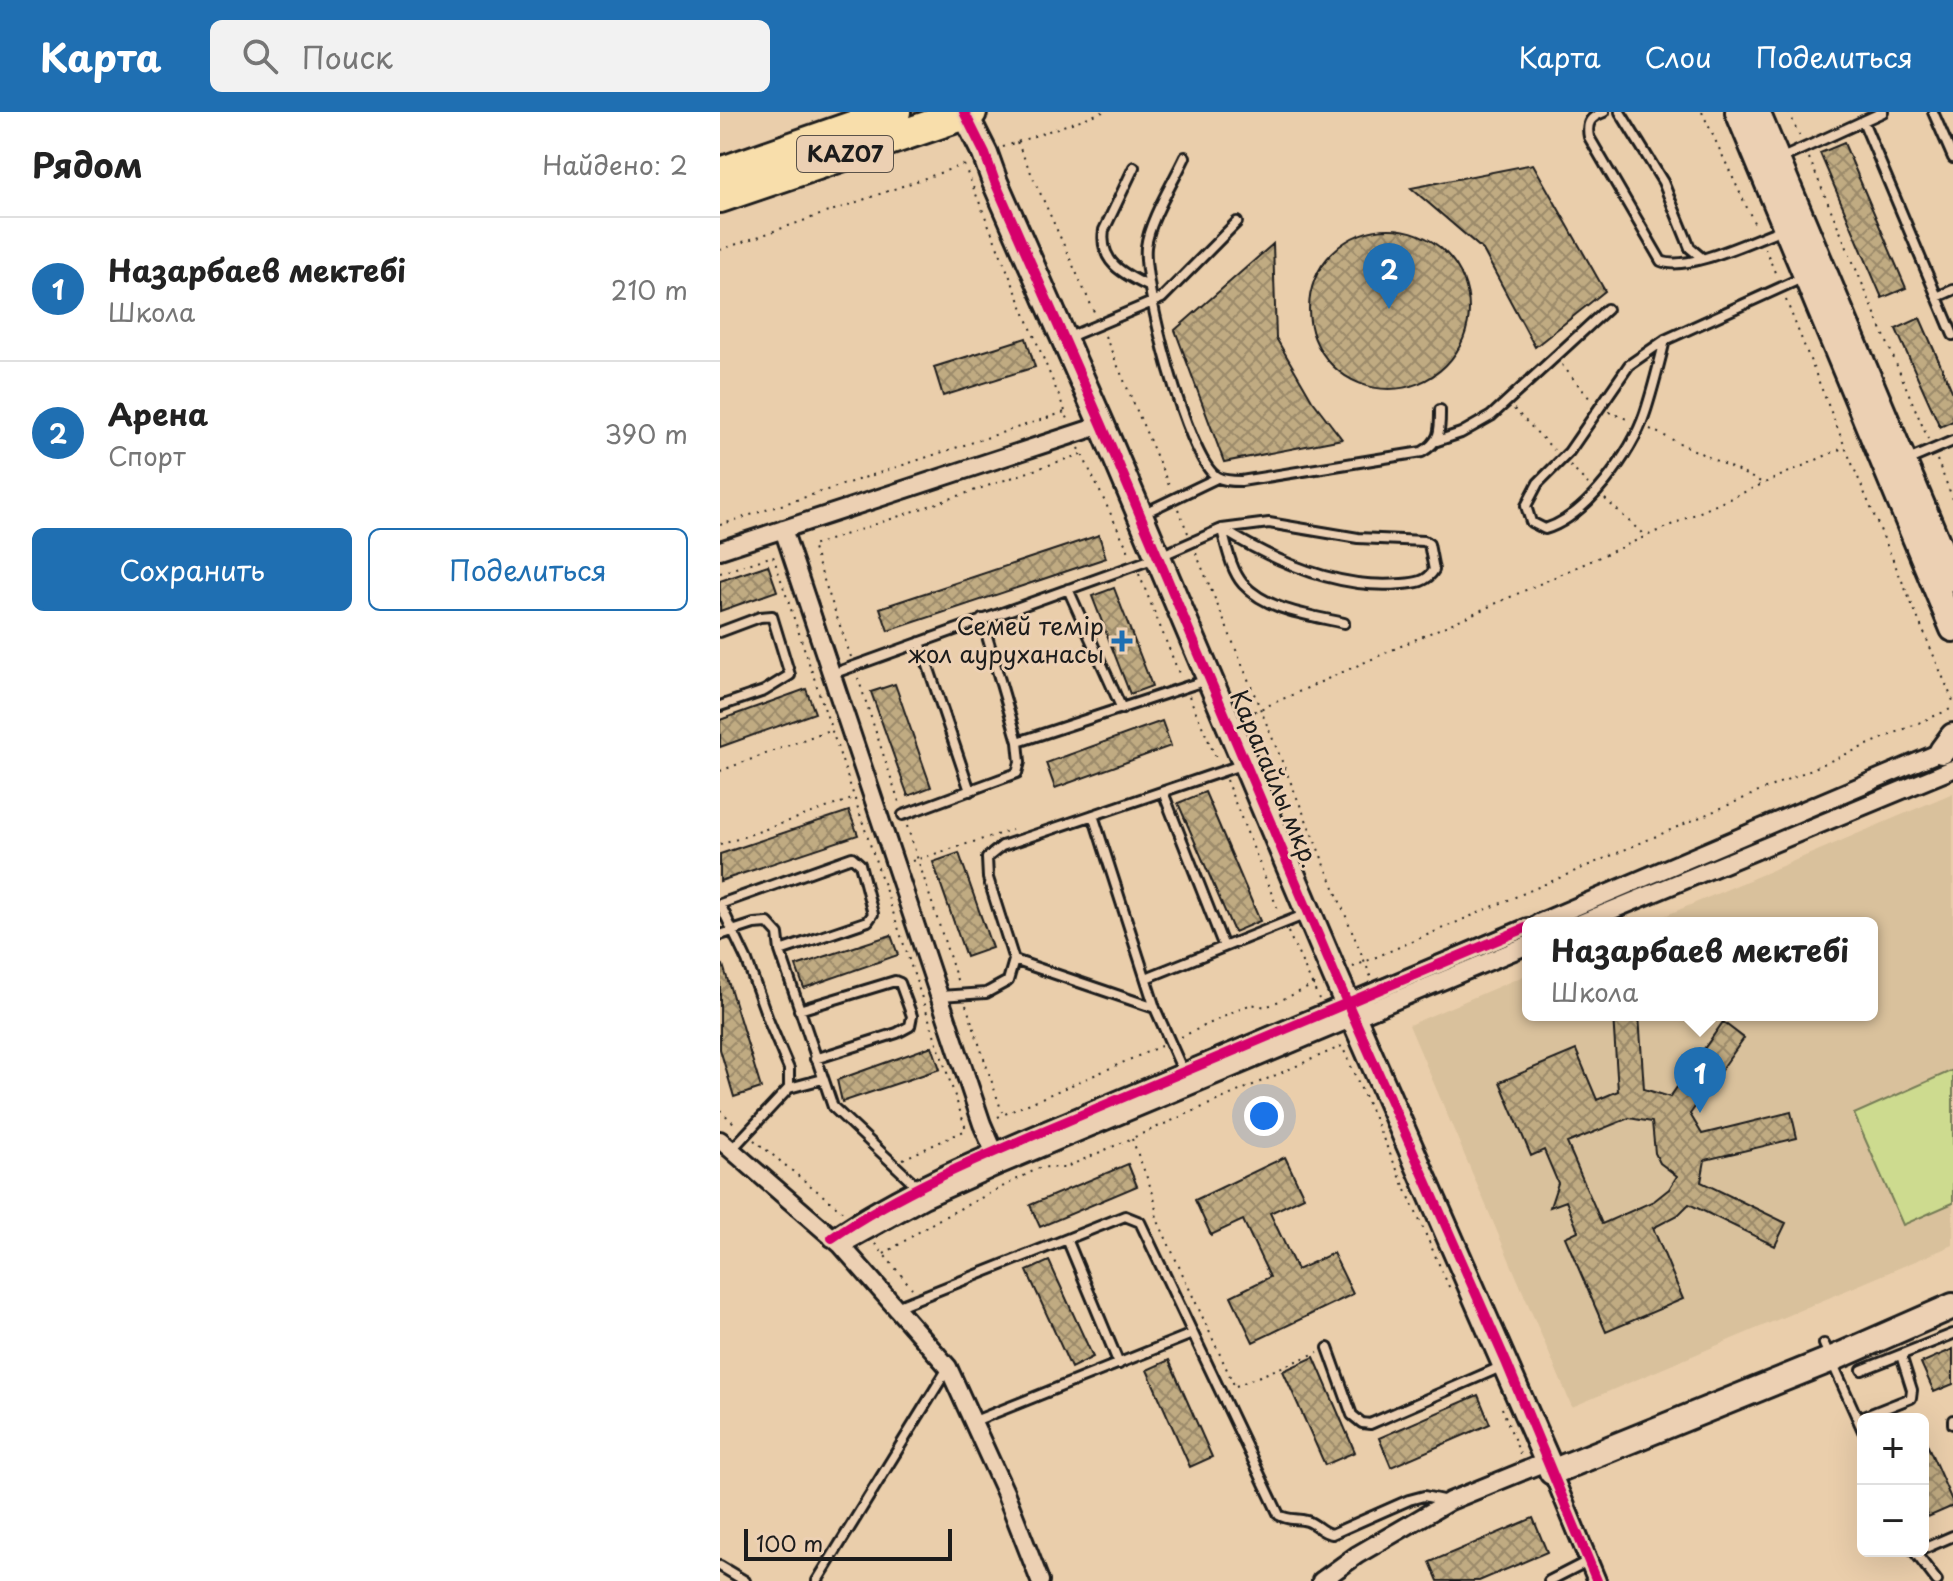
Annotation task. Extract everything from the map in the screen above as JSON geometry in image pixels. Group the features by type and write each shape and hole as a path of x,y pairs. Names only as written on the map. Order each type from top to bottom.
{"highway":[{"name":"KAZ07","path":"720,173 895,112"},
{"name":"KAZ07","path":"720,197 967,113"}],"street":[{"path":"1738,112 1794,225 1814,273 1953,629"},
{"path":"1757,112 1777,161 1794,225"},
{"name":"Карагайлы мкр.","path":"967,113 975,160 995,182 1102,425 1140,515 1147,561 1210,679 1228,723 1234,767 1309,913 1542,1468"},
{"path":"1814,273 1904,461 1953,579"},
{"path":"720,550 1102,425"},
{"path":"783,529 939,996 974,1127 997,1159"},
{"path":"1552,917 1950,751"},
{"path":"1594,917 1950,751"},
{"path":"837,1242 919,1189 1351,1010 1377,991 1522,930"},
{"path":"860,1226 924,1199 997,1159 1183,1071 1522,947"},
{"path":"726,1145 837,1242 948,1367 1005,1492 1040,1581"},
{"path":"1828,1352 1953,1288"},
{"path":"1331,1578 1357,1555 1450,1501 1542,1468 1828,1352 1953,1306"},
{"path":"1542,1468 1597,1581"}],"lane":[{"path":"1604,112 1589,121 1589,137 1658,258 1673,264 1702,258 1794,225"},
{"path":"1620,112 1663,182 1690,248 1702,258"},
{"path":"1777,161 1883,112"},
{"path":"1933,112 1953,158"},
{"path":"1863,121 1953,335"},
{"path":"1185,157 1148,235 1148,286 1176,395 1191,432 1217,478"},
{"path":"1134,167 1104,230 1102,241 1116,269 1148,286"},
{"path":"1064,339 1153,304 1169,292 1237,222"},
{"path":"1665,340 1640,424 1607,482 1561,524 1545,529 1531,522 1526,506 1538,483 1562,459 1629,365 1665,340 1814,273"},
{"path":"1937,297 1953,290"},
{"path":"1140,515 1217,478 1241,481 1422,452 1437,441 1480,424 1607,309"},
{"path":"1437,441 1440,410"},
{"path":"1904,461 1953,441"},
{"path":"832,674 1147,561 1222,529 1269,523 1358,538 1424,541 1429,544 1434,570 1429,578 1418,582 1391,585 1322,576 1254,549 1222,529"},
{"path":"1222,529 1232,563 1242,583 1262,599 1284,609 1344,623"},
{"path":"1068,589 1122,709"},
{"path":"720,632 760,617 772,616 790,675 764,691 720,706"},
{"path":"903,815 1014,776 1020,762 1018,742 982,619"},
{"path":"920,642 970,791"},
{"path":"1018,742 1210,679"},
{"path":"939,996 986,993 1008,981 1014,960 988,878 987,858 1002,846 1234,767"},
{"path":"1163,792 1224,947"},
{"path":"1093,815 1155,1008 1183,1071"},
{"path":"780,951 868,921 873,914 860,864 852,857 720,904 747,961 789,1069 789,1088"},
{"path":"1146,978 1309,913"},
{"path":"720,935 754,924 768,923 778,934 780,951 833,1107 919,1189"},
{"path":"1014,960 1155,1008"},
{"path":"799,1010 895,981 900,983 912,1016 910,1026 897,1033 815,1059"},
{"path":"726,1145 746,1134 789,1088 823,1079"},
{"path":"895,1307 1125,1216 1136,1219 1260,1474 1274,1510 1283,1518 1306,1521 1324,1533 1332,1534 1409,1500 1424,1496 1450,1501"},
{"path":"1067,1239 1119,1364"},
{"path":"972,1422 1192,1334"},
{"path":"1862,1370 1953,1334"},
{"path":"1328,1348 1352,1415 1362,1423 1370,1424 1498,1368"},
{"path":"1828,1352 1857,1417"},
{"path":"1873,1413 1911,1398 1912,1390 1901,1355"},
{"path":"817,1581 948,1367"},
{"path":"1929,1546 1953,1536"},
{"path":"1922,1557 1937,1581"},
{"path":"1549,1581 1588,1561"},
{"path":"720,1566 745,1581"}],"path":[{"path":"1103,112 1017,142 1174,499 1377,991"},
{"path":"1702,112 1782,287 1845,447 1953,701"},
{"path":"1789,112 1953,499"},
{"path":"720,250 975,160 1073,435 1147,561 1185,688 1234,767 1284,923 1312,986"},
{"path":"1556,358 1598,407 1764,483"},
{"path":"1507,402 1562,459 1646,536"},
{"path":"720,525 1065,412"},
{"path":"1228,723 1845,447"},
{"path":"1003,1114 855,666 812,546 1082,453"},
{"path":"720,573 773,556 853,798 974,1127"},
{"path":"891,1164 1251,1004 1266,1007 1953,708"},
{"path":"720,771 848,723"},
{"path":"720,845 871,792"},
{"path":"880,873 1010,828 1020,840"},
{"path":"884,1254 936,1221 1041,1167 1064,1168 1342,1046 1453,1295"},
{"path":"720,1110 860,1226 919,1297"},
{"path":"1131,1138 1154,1196 1157,1219 1235,1387"},
{"path":"1220,1393 1328,1348"},
{"path":"1498,1368 1542,1468"}],"shaded area":[{"path":"1953,793 1953,1245 1572,1407 1409,1025 1522,977 1522,1021 1878,1021 1878,917 1662,917"}],"green space":[{"path":"1953,1070 1953,1203 1903,1225 1854,1114"}],"building":[{"path":"1844,143 1906,288 1882,298 1820,153"},
{"path":"1533,164 1605,291 1535,347 1483,250 1411,188"},
{"path":"1389,229 1420,235 1446,252 1463,278 1469,309 1463,340 1446,366 1420,383 1389,389 1358,383 1332,366 1315,340 1309,309 1315,278 1332,252 1358,235"},
{"path":"1273,244 1276,338 1312,400 1342,439 1224,462 1175,330"},
{"path":"1920,318 1953,393 1953,421 1940,427 1896,329"},
{"path":"1026,338 1035,367 943,396 934,367"},
{"path":"1099,535 1106,558 888,631 880,608"},
{"path":"768,565 777,591 720,611 720,581"},
{"name":"Семей темір жол ауруханасы","path":"1114,588 1152,686 1130,694 1092,596"},
{"path":"895,684 931,787 908,796 871,692"},
{"path":"806,689 815,713 720,747 720,720"},
{"path":"1162,721 1171,746 1055,788 1046,763"},
{"path":"1205,792 1260,921 1234,932 1178,803"},
{"path":"849,811 858,835 720,881 720,854"},
{"path":"959,853 992,948 966,957 933,862"},
{"path":"891,935 898,955 804,988 796,966"},
{"path":"723,965 761,1088 734,1097 720,1049 720,966"},
{"path":"1613,1021 1639,1021 1644,1089 1670,1097 1723,1022 1744,1038 1690,1114 1702,1134 1791,1112 1797,1138 1705,1160 1701,1182 1786,1223 1775,1246 1689,1204 1678,1215 1653,1228 1683,1299 1606,1332 1565,1237 1578,1231 1566,1201 1550,1207 1558,1183 1544,1150 1531,1156 1500,1082 1576,1050 1597,1100 1618,1091","holes":["1629,1118 1652,1122 1655,1153 1660,1163 1677,1176 1669,1189 1654,1201 1602,1224 1567,1143"]},
{"path":"932,1046 940,1069 842,1102 837,1080"},
{"path":"1285,1157 1304,1197 1270,1213 1297,1270 1333,1253 1353,1294 1253,1342 1231,1296 1270,1277 1243,1220 1211,1235 1195,1200"},
{"path":"1128,1164 1137,1186 1040,1227 1030,1205"},
{"path":"1049,1261 1093,1357 1071,1368 1027,1271"},
{"path":"1953,1349 1953,1384 1934,1392 1921,1363"},
{"path":"1314,1357 1355,1452 1325,1465 1283,1371"},
{"path":"1169,1360 1212,1457 1190,1467 1147,1370"},
{"path":"1478,1395 1490,1424 1391,1467 1379,1438"},
{"path":"1929,1449 1953,1503 1953,1506 1929,1517"},
{"path":"1533,1518 1547,1552 1479,1581 1438,1581 1430,1562"}],"cycle path":[{"path":"964,112 1102,425 1335,975 1507,1364 1597,1581"},
{"path":"832,1238 893,1200 993,1153 1522,930"}],"place":[{"name":"Арена","path":"1389,309"},
{"name":"Семей темір жол ауруханасы","path":"1122,641"},
{"name":"Назарбаев мектебі","path":"1700,1113"}]}
